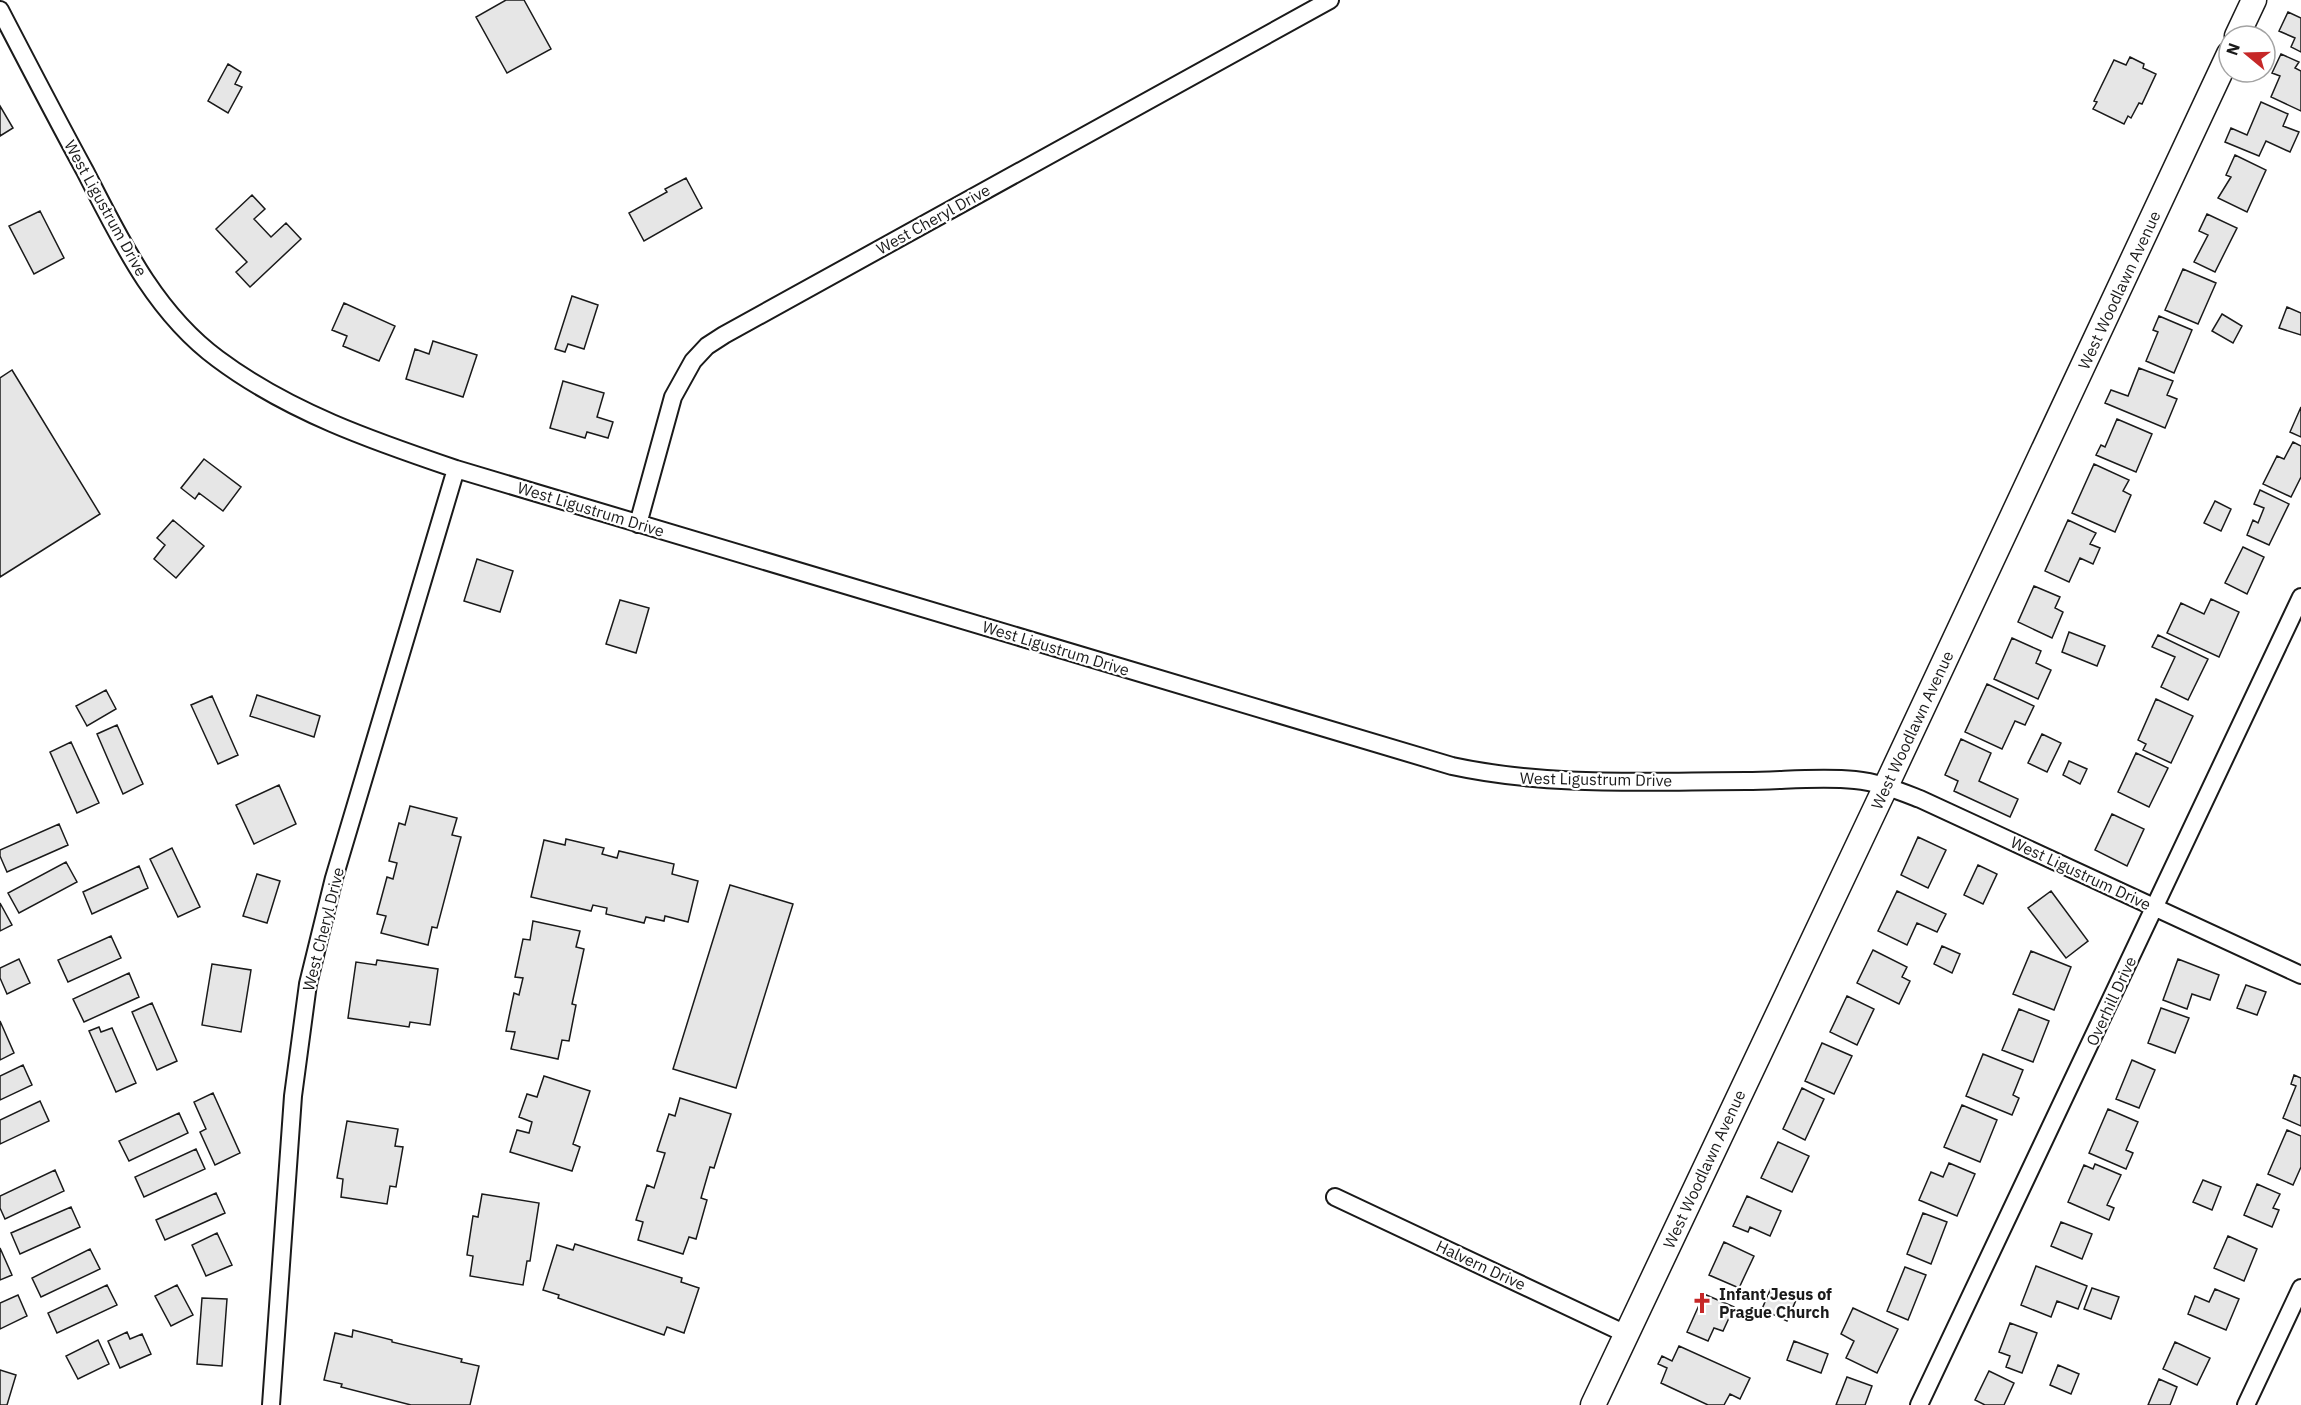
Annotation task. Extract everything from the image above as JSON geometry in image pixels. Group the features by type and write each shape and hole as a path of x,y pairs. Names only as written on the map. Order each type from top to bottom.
{"street":[{"name":"West Cheryl Drive","path":"638,524 673,397 693,361 707,346 724,334 1330,0"},
{"path":"2243,24 2254,0"},
{"name":"West Ligustrum Drive","path":"0,10 127,252 160,302 216,358 256,386 305,411 376,442 456,469 638,524 1452,766 1483,773 1568,781 1857,780 1886,786 1920,799 2301,975"},
{"name":"West Woodlawn Avenue","path":"1593,1405 2217,80"},
{"name":"West Cheryl Drive","path":"271,1405 293,1096 308,984 334,878 456,469"},
{"name":"Overhill Drive","path":"1919,1405 2301,597"},
{"name":"Halvern Drive","path":"1335,1197 1626,1334"},
{"path":"2246,1405 2301,1288"}],"building":[{"path":"506,0 524,0 551,49 507,73 476,17"},
{"path":"2288,12 2301,18 2301,52 2291,47 2295,38 2279,31"},
{"path":"2281,54 2299,62 2295,68 2301,71 2301,111 2271,97 2280,76 2277,75 2277,62"},
{"path":"2130,57 2144,64 2143,68 2156,74 2142,104 2139,103 2131,118 2128,116 2124,124 2093,109 2097,102 2094,101 2114,60 2126,65"},
{"path":"228,64 241,72 235,84 242,87 228,113 208,101"},
{"path":"2261,102 2288,114 2283,126 2299,132 2290,152 2266,141 2259,156 2225,142 2231,128 2247,135"},
{"path":"0,106 13,128 0,136"},
{"path":"2235,155 2266,170 2247,212 2218,198 2231,177 2226,175"},
{"path":"686,178 702,208 644,241 629,213 667,192 665,189"},
{"path":"252,195 265,209 254,219 271,237 286,223 301,239 250,287 236,272 247,262 216,229"},
{"path":"40,211 64,258 34,274 9,226"},
{"path":"2207,214 2237,228 2215,272 2194,262 2208,235 2199,231"},
{"path":"2183,269 2216,283 2198,324 2165,310"},
{"path":"572,296 598,305 584,349 568,344 565,352 555,349"},
{"path":"344,303 395,326 379,361 343,346 347,336 332,330"},
{"path":"2287,307 2301,313 2301,335 2279,328"},
{"path":"2222,314 2242,326 2233,343 2212,331"},
{"path":"2159,316 2192,330 2174,373 2146,361 2158,332 2153,330"},
{"path":"433,341 477,355 463,397 406,379 415,349 429,354"},
{"path":"2139,368 2173,381 2167,395 2177,399 2165,428 2105,403 2111,390 2128,396"},
{"path":"12,370 100,514 0,577 0,378"},
{"path":"563,381 604,393 597,417 613,422 608,438 587,432 585,438 550,428"},
{"path":"2301,407 2301,437 2290,432"},
{"path":"2117,419 2152,434 2136,472 2096,455 2101,445 2105,447"},
{"path":"2293,442 2301,446 2301,477 2291,497 2263,484 2277,456 2284,459"},
{"path":"204,459 241,487 223,511 199,493 195,499 181,488"},
{"path":"2094,464 2129,480 2123,491 2131,495 2115,532 2072,513"},
{"path":"2260,490 2289,504 2269,545 2247,535 2253,520 2258,523 2264,508 2254,504"},
{"path":"2215,501 2231,509 2221,531 2204,523"},
{"path":"173,520 204,546 176,578 154,559 165,545 157,538"},
{"path":"2068,520 2096,533 2090,544 2100,548 2093,564 2080,558 2069,582 2045,571"},
{"path":"2243,547 2264,557 2247,594 2225,583"},
{"path":"477,559 513,571 500,612 464,601"},
{"path":"2034,586 2060,597 2055,608 2063,612 2052,638 2018,622"},
{"path":"2211,599 2239,612 2219,657 2167,633 2181,603 2204,614"},
{"path":"620,600 649,608 636,653 606,644"},
{"path":"2069,632 2105,646 2097,666 2062,652"},
{"path":"2158,635 2208,659 2188,700 2161,687 2175,657 2152,647"},
{"path":"2012,638 2041,651 2036,663 2051,670 2038,699 1994,679"},
{"path":"1987,684 2034,706 2025,725 2015,721 2002,749 1965,732"},
{"path":"106,690 116,709 87,726 76,706"},
{"path":"257,695 320,716 314,737 250,716"},
{"path":"212,696 238,755 218,764 191,705"},
{"path":"2156,699 2193,716 2171,763 2143,750 2146,744 2138,740"},
{"path":"117,725 143,784 123,794 97,734"},
{"path":"2042,734 2061,743 2047,772 2028,763"},
{"path":"1961,739 1991,753 1979,781 2018,799 2010,817 1954,791 1958,781 1945,775"},
{"path":"71,742 99,803 77,813 50,752"},
{"path":"2136,753 2168,768 2149,807 2118,792"},
{"path":"2069,761 2087,769 2080,784 2063,775"},
{"path":"279,785 296,824 254,844 236,805"},
{"path":"410,806 457,818 452,835 461,837 437,928 432,927 428,945 381,933 386,916 377,914 387,877 393,879 397,863 389,861 399,823 405,825"},
{"path":"2112,814 2144,829 2127,866 2095,850"},
{"path":"59,824 68,845 7,872 0,856 0,850"},
{"path":"1918,837 1946,850 1928,888 1901,875"},
{"path":"566,839 604,848 602,854 617,858 619,851 674,864 672,874 698,881 688,922 665,916 664,921 646,917 644,923 606,914 607,908 593,905 591,911 531,897 544,840 565,845"},
{"path":"172,848 200,907 178,917 150,859"},
{"path":"66,862 77,882 19,913 8,893"},
{"path":"1978,865 1997,874 1983,904 1964,895"},
{"path":"139,866 148,888 92,914 83,892"},
{"path":"257,874 280,881 267,923 243,916"},
{"path":"730,885 793,904 736,1088 673,1069"},
{"path":"1897,891 1946,914 1937,932 1917,923 1907,945 1878,931"},
{"path":"2051,891 2088,941 2066,958 2028,908"},
{"path":"0,903 12,925 0,931"},
{"path":"533,921 580,931 576,947 584,949 572,1004 576,1005 569,1041 562,1040 558,1059 511,1049 515,1032 506,1031 514,993 519,995 523,978 515,977 523,939 530,940"},
{"path":"111,936 121,958 68,982 58,960"},
{"path":"1942,946 1960,954 1952,973 1934,964"},
{"path":"1873,950 1907,967 1902,977 1910,981 1899,1004 1857,983"},
{"path":"2031,951 2071,967 2054,1010 2013,994"},
{"path":"19,959 30,983 7,994 0,978 0,968"},
{"path":"2178,959 2219,975 2210,1000 2192,994 2187,1009 2163,1000"},
{"path":"377,960 438,969 430,1025 410,1022 409,1027 348,1018 356,962 376,965"},
{"path":"212,964 251,970 241,1032 202,1025"},
{"path":"129,973 139,997 84,1022 73,999"},
{"path":"2246,985 2266,992 2257,1015 2237,1008"},
{"path":"1847,996 1874,1009 1857,1045 1830,1032"},
{"path":"152,1003 177,1061 157,1070 132,1012"},
{"path":"2161,1008 2189,1018 2175,1053 2148,1043"},
{"path":"2019,1009 2049,1021 2033,1062 2002,1050"},
{"path":"0,1021 14,1053 0,1060"},
{"path":"99,1027 101,1032 112,1028 136,1083 116,1092 89,1031"},
{"path":"1822,1043 1852,1056 1834,1094 1805,1081"},
{"path":"1983,1054 2023,1070 2013,1095 2019,1098 2012,1115 1966,1096"},
{"path":"2132,1060 2155,1070 2139,1108 2116,1099"},
{"path":"23,1065 32,1085 0,1100 0,1076"},
{"path":"2294,1075 2301,1078 2301,1126 2283,1118 2296,1086 2291,1084"},
{"path":"544,1076 590,1091 573,1144 580,1147 572,1171 510,1152 517,1130 529,1133 532,1122 519,1117 527,1094 537,1097"},
{"path":"1802,1088 1824,1099 1805,1140 1783,1129"},
{"path":"213,1093 240,1153 215,1165 200,1132 206,1129 194,1102"},
{"path":"680,1098 731,1114 714,1168 710,1167 701,1198 707,1200 696,1239 689,1237 683,1254 638,1240 643,1222 636,1220 647,1185 654,1188 665,1153 657,1151 669,1114 675,1116"},
{"path":"40,1101 49,1121 0,1144 0,1120"},
{"path":"1962,1105 1997,1120 1980,1162 1944,1147"},
{"path":"2108,1109 2138,1122 2126,1150 2133,1153 2126,1169 2089,1153"},
{"path":"179,1113 188,1133 129,1161 119,1141"},
{"path":"347,1121 398,1129 395,1146 403,1147 396,1187 390,1186 387,1204 341,1197 343,1179 337,1178"},
{"path":"2287,1130 2301,1136 2301,1167 2293,1185 2268,1174"},
{"path":"1778,1142 1809,1156 1792,1192 1761,1178"},
{"path":"196,1149 205,1169 144,1197 135,1177"},
{"path":"1949,1163 1975,1174 1957,1216 1919,1200 1931,1172 1943,1177"},
{"path":"2095,1164 2121,1175 2107,1205 2114,1208 2109,1220 2068,1202 2084,1165 2093,1169"},
{"path":"55,1170 64,1191 5,1219 0,1208 0,1196"},
{"path":"2203,1180 2221,1187 2212,1210 2193,1202"},
{"path":"2257,1184 2280,1194 2273,1208 2279,1210 2272,1227 2244,1215"},
{"path":"216,1193 225,1213 165,1240 156,1220"},
{"path":"482,1194 539,1203 530,1261 527,1261 523,1285 470,1276 473,1256 467,1255 473,1216 478,1217"},
{"path":"1747,1196 1781,1211 1770,1236 1750,1227 1748,1232 1733,1226"},
{"path":"71,1207 80,1227 20,1254 11,1233"},
{"path":"1923,1213 1947,1222 1931,1264 1907,1254"},
{"path":"2061,1222 2092,1234 2082,1259 2051,1246"},
{"path":"217,1233 232,1265 206,1276 192,1245"},
{"path":"2228,1236 2257,1249 2244,1281 2214,1268"},
{"path":"1724,1242 1754,1256 1739,1288 1709,1275"},
{"path":"575,1244 682,1278 681,1282 699,1288 684,1333 667,1327 664,1335 558,1298 559,1295 543,1290 557,1245 573,1250"},
{"path":"0,1248 12,1275 0,1280"},
{"path":"90,1249 100,1269 41,1297 32,1278"},
{"path":"2036,1266 2087,1286 2078,1309 2057,1301 2051,1317 2021,1305"},
{"path":"1905,1267 1926,1275 1908,1320 1887,1311"},
{"path":"107,1285 117,1305 57,1333 48,1313"},
{"path":"177,1285 193,1315 171,1326 155,1296"},
{"path":"1771,1288 1796,1300 1787,1321 1762,1309"},
{"path":"2092,1288 2119,1297 2111,1319 2084,1309"},
{"path":"2215,1289 2239,1299 2226,1330 2188,1314 2195,1296 2209,1302"},
{"path":"1704,1294 1734,1307 1723,1331 1714,1328 1708,1341 1687,1332"},
{"path":"18,1295 27,1316 0,1329 0,1303"},
{"path":"202,1298 227,1299 222,1366 197,1364"},
{"path":"1853,1308 1898,1329 1877,1373 1846,1358 1854,1341 1841,1334"},
{"path":"2010,1323 2037,1333 2022,1373 2006,1367 2010,1356 1999,1352"},
{"path":"353,1330 462,1359 461,1362 479,1366 470,1405 411,1405 341,1387 342,1384 324,1380 335,1333 352,1337"},
{"path":"127,1332 130,1339 142,1334 151,1354 120,1368 108,1341"},
{"path":"98,1340 109,1364 78,1379 66,1356"},
{"path":"1794,1341 1828,1354 1821,1373 1787,1360"},
{"path":"2175,1342 2210,1358 2197,1385 2163,1369"},
{"path":"1679,1346 1750,1378 1740,1399 1730,1394 1724,1405 1708,1405 1661,1383 1667,1368 1658,1364 1662,1356 1672,1361"},
{"path":"2058,1365 2079,1374 2071,1394 2050,1385"},
{"path":"0,1370 16,1375 7,1405 0,1405"},
{"path":"1989,1371 2014,1383 2004,1405 1985,1405 1975,1400"},
{"path":"1847,1377 1872,1386 1865,1405 1836,1405"},
{"path":"2159,1379 2177,1387 2170,1405 2148,1405"}],"place":[{"name":"Infant Jesus of Prague Church","path":"1702,1303"}]}
